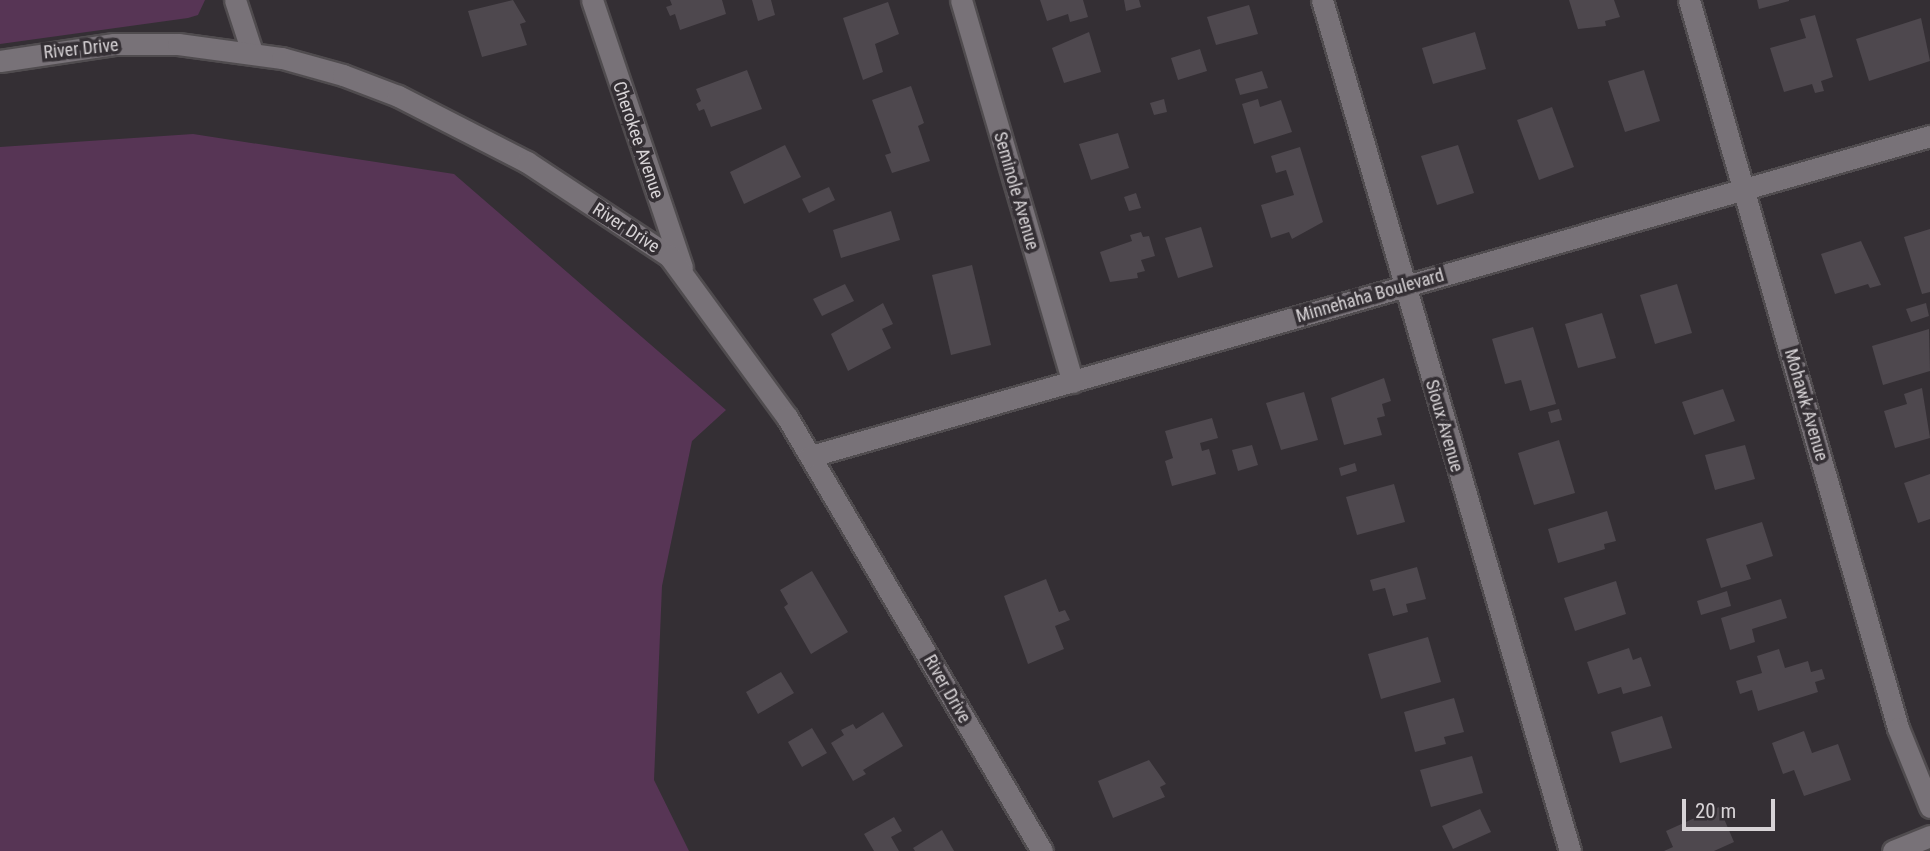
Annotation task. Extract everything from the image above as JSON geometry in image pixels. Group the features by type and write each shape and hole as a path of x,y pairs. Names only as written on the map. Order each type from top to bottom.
{"street":[{"path":"235,0 252,52"},
{"name":"Cherokee Avenue","path":"592,0 687,280"},
{"name":"Seminole Avenue","path":"961,0 1073,382"},
{"name":"Sioux Avenue","path":"1322,0 1570,851"},
{"name":"Mohawk Avenue","path":"1689,0 1898,728 1930,807"},
{"name":"River Drive","path":"0,61 114,44 178,44 252,52 343,75 398,96 527,162 669,256 811,456 1042,851"},
{"name":"Minnehaha Boulevard","path":"811,456 1930,136"},
{"path":"1893,851 1930,836"}],"shaded area":[{"path":"0,0 205,0 198,15 188,18 0,44"},
{"path":"193,134 454,174 726,410 692,441 662,586 654,780 689,851 0,851 0,147"}],"building":[{"path":"513,0 526,22 520,24 527,45 482,57 468,11"},
{"path":"670,0 722,0 726,14 680,30 675,14 670,16 666,7 672,5"},
{"path":"752,0 771,0 775,15 758,21"},
{"path":"1040,0 1083,0 1088,17 1070,22 1068,14 1047,21"},
{"path":"1124,0 1139,0 1141,7 1126,11"},
{"path":"1569,0 1614,0 1620,17 1605,21 1606,26 1578,29"},
{"path":"1757,0 1789,0 1789,1 1759,9"},
{"path":"888,2 899,34 875,44 883,72 863,80 843,18"},
{"path":"1249,5 1258,34 1216,45 1207,17"},
{"path":"1815,15 1833,77 1821,81 1824,91 1815,93 1812,84 1784,92 1770,48 1806,38 1800,19"},
{"path":"1921,18 1930,61 1869,81 1856,39"},
{"path":"1089,32 1101,72 1064,83 1052,48"},
{"path":"1475,32 1486,69 1433,84 1422,48"},
{"path":"1200,49 1207,71 1178,80 1171,58"},
{"path":"747,70 762,109 711,127 704,109 699,111 696,104 701,101 696,89"},
{"path":"1644,70 1660,121 1625,132 1608,81"},
{"path":"1262,71 1268,88 1240,95 1235,79"},
{"path":"911,86 924,123 918,126 930,161 892,173 885,155 891,153 872,100"},
{"path":"1164,99 1167,112 1154,115 1150,103"},
{"path":"1258,99 1260,107 1281,100 1292,132 1254,144 1242,104"},
{"path":"1552,107 1574,167 1539,180 1517,120"},
{"path":"1118,133 1129,168 1091,180 1079,144"},
{"path":"785,145 801,177 744,204 730,172"},
{"path":"1458,145 1474,193 1437,205 1421,156"},
{"path":"1300,147 1323,222 1292,239 1289,232 1271,238 1261,205 1294,195 1286,170 1276,173 1271,156"},
{"path":"829,187 835,200 809,213 802,199"},
{"path":"1136,193 1141,208 1129,211 1124,197"},
{"path":"891,211 900,240 841,258 833,230"},
{"path":"1201,227 1213,267 1178,278 1165,238"},
{"path":"1930,229 1930,292 1922,294 1904,237"},
{"path":"1141,232 1143,237 1149,236 1155,256 1141,260 1145,271 1137,273 1138,278 1110,282 1100,252 1132,241 1130,235"},
{"path":"1861,241 1881,285 1870,288 1868,284 1835,294 1821,254"},
{"path":"972,265 991,345 951,355 932,275"},
{"path":"845,284 854,301 822,316 813,299"},
{"path":"1677,284 1692,333 1655,344 1640,295"},
{"path":"883,303 893,324 882,329 891,348 848,371 831,334"},
{"path":"1926,303 1929,316 1911,322 1906,309"},
{"path":"1602,313 1616,358 1578,368 1565,324"},
{"path":"1533,327 1556,404 1530,411 1521,380 1505,384 1492,339"},
{"path":"1929,329 1930,371 1883,385 1872,346"},
{"path":"1384,378 1391,401 1382,404 1385,416 1377,418 1382,435 1344,445 1331,398"},
{"path":"1922,388 1930,438 1895,448 1884,411 1907,404 1904,394"},
{"path":"1723,389 1735,421 1694,435 1682,402"},
{"path":"1304,392 1318,440 1281,450 1266,403"},
{"path":"1559,409 1562,420 1551,423 1548,412"},
{"path":"1212,418 1218,438 1200,443 1202,451 1209,449 1216,474 1172,486 1165,461 1173,458 1165,431"},
{"path":"1559,440 1575,493 1534,505 1518,453"},
{"path":"1252,445 1258,465 1238,471 1232,450"},
{"path":"1745,445 1755,479 1715,490 1705,455"},
{"path":"1355,463 1357,471 1341,476 1339,468"},
{"path":"1930,474 1930,519 1918,523 1904,483"},
{"path":"1394,484 1405,522 1357,535 1346,497"},
{"path":"1607,511 1616,541 1604,544 1605,549 1558,563 1548,529"},
{"path":"1762,522 1773,556 1746,565 1751,579 1721,588 1706,539"},
{"path":"1417,567 1426,599 1406,604 1408,612 1393,616 1385,588 1373,591 1370,580"},
{"path":"812,571 848,632 811,654 784,607 788,604 780,590"},
{"path":"1046,579 1059,612 1065,610 1070,620 1055,626 1064,649 1028,664 1004,596"},
{"path":"1616,581 1626,614 1575,631 1564,598"},
{"path":"1727,591 1731,606 1701,615 1697,601"},
{"path":"1781,599 1787,618 1752,629 1755,642 1730,650 1721,618"},
{"path":"1428,637 1441,682 1381,699 1368,654"},
{"path":"1629,648 1633,660 1641,657 1651,686 1623,694 1621,687 1598,694 1587,662"},
{"path":"1779,649 1785,668 1808,661 1811,672 1822,669 1825,679 1815,682 1818,692 1758,711 1752,690 1740,694 1736,681 1762,673 1757,656"},
{"path":"781,672 794,693 758,714 746,692"},
{"path":"1454,698 1464,732 1444,737 1446,744 1415,752 1404,712"},
{"path":"883,712 903,746 863,770 866,774 853,781 831,743 844,735 841,730 853,724 856,729"},
{"path":"1662,716 1672,748 1620,763 1611,732"},
{"path":"812,728 827,753 802,767 788,742"},
{"path":"1804,731 1812,753 1838,744 1851,780 1804,796 1794,770 1783,774 1772,743"},
{"path":"1472,756 1483,793 1431,807 1420,770"},
{"path":"1149,760 1166,784 1160,787 1165,797 1113,818 1098,781"},
{"path":"1719,807 1734,842 1714,851 1664,851 1673,847 1666,831"},
{"path":"1480,809 1491,832 1453,849 1442,826"},
{"path":"894,817 902,831 891,837 899,851 874,851 864,834"},
{"path":"942,830 954,851 915,851 913,848"}]}
